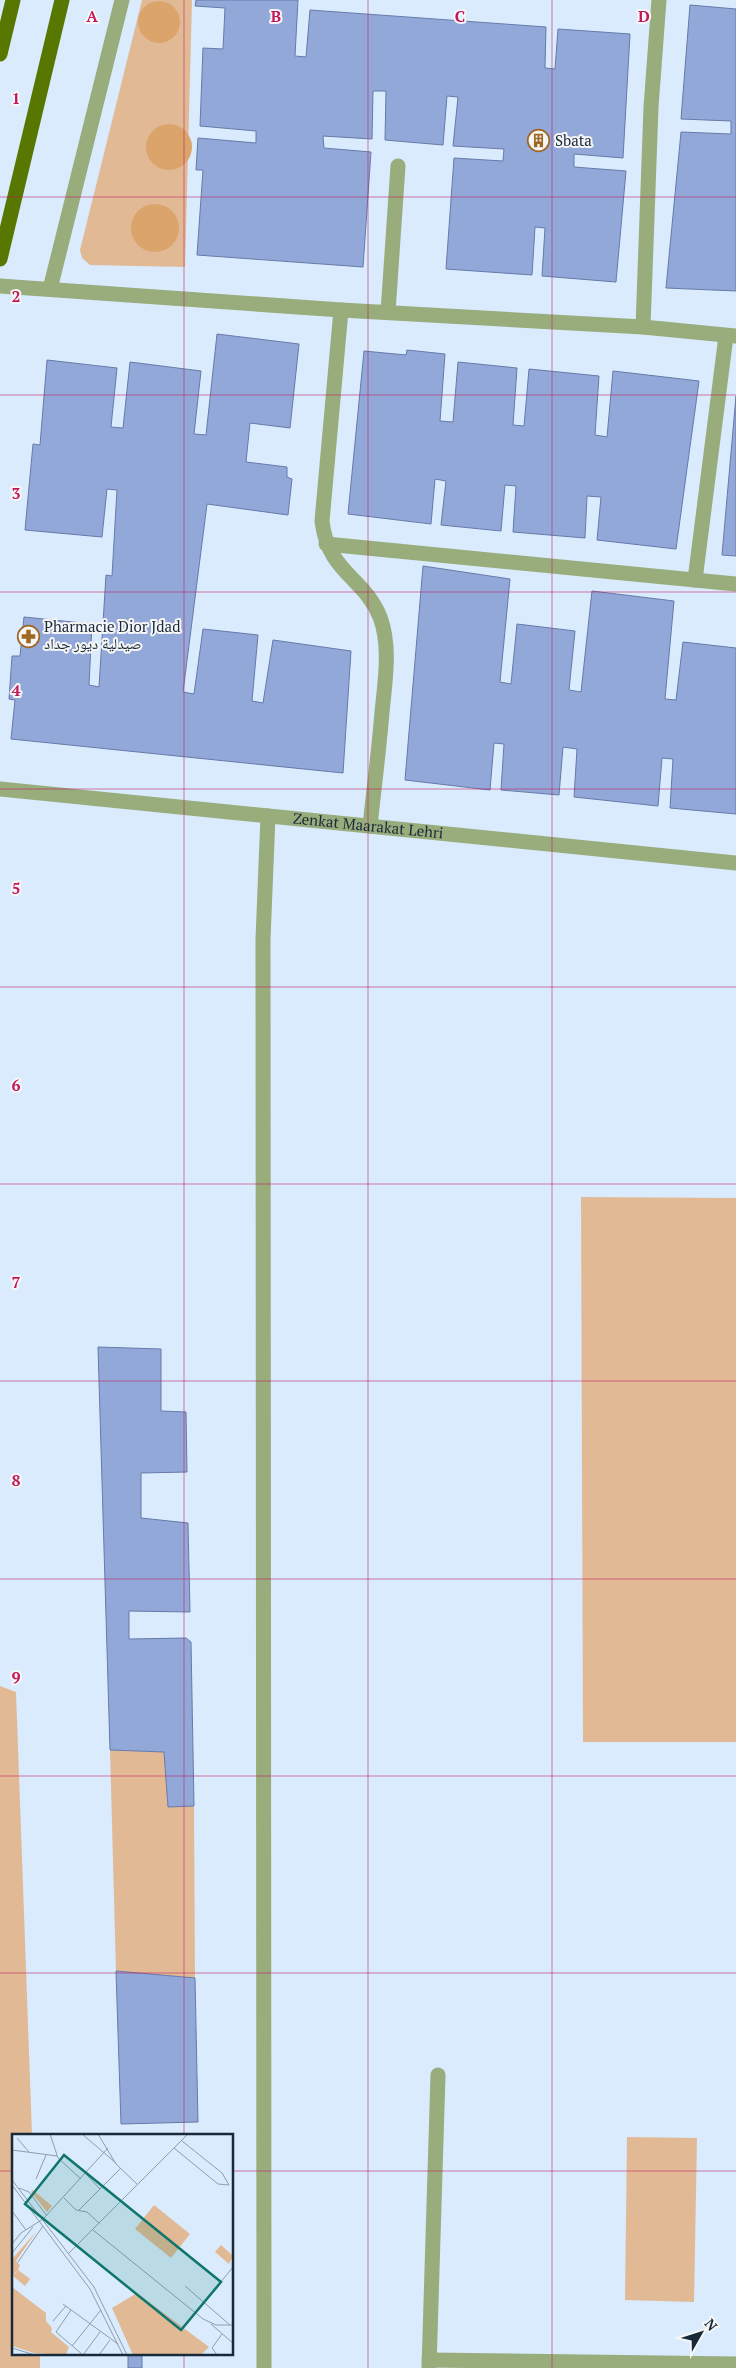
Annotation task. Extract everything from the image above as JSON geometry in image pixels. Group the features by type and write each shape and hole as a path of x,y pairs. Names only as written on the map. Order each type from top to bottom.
{"main road":[{"path":"0,54 13,0"},
{"path":"0,259 62,0"}],"street":[{"path":"50,289 122,0"},
{"path":"643,327 651,107 659,0"},
{"path":"388,312 398,166"},
{"path":"0,286 341,310 643,327 731,336 695,580"},
{"path":"341,310 322,499 322,521 326,544 337,563 370,601 379,615 384,629 386,657 384,691 370,826"},
{"path":"326,544 736,584"},
{"name":"Zenkat Maarakat Lehri","path":"0,789 736,864"},
{"path":"264,2368 263,939 268,816"},
{"path":"438,2075 429,2364 736,2364"}],"shaded area":[{"path":"142,0 192,0 185,267 90,265 82,258 80,250"},
{"path":"159,1 174,7 180,22 174,37 159,43 144,37 138,22 144,7"},
{"path":"164,124 174,124 188,134 192,147 188,160 182,166 174,170 164,170 150,160 146,152 146,142 156,128"},
{"path":"155,204 164,206 172,211 177,219 179,228 177,237 172,245 164,250 155,252 146,250 138,245 133,237 131,228 133,219 138,211 146,206"},
{"path":"581,1197 736,1198 736,1742 583,1742"},
{"path":"0,1686 16,1692 32,2134 12,2134 12,2356 40,2356 40,2368 0,2368"},
{"path":"110,1750 164,1752 168,1807 194,1806 195,1978 116,1971"},
{"path":"627,2137 697,2138 694,2302 625,2300"}],"building":[{"name":"Sbata","path":"196,0 298,0 295,56 306,57 310,10 546,27 545,68 555,69 558,29 630,34 623,158 574,154 574,167 626,171 616,282 542,276 545,228 535,227 532,275 446,269 454,158 503,161 504,149 453,146 458,97 447,96 443,145 385,140 386,91 373,91 372,139 323,136 324,148 371,152 363,267 197,255 203,170 196,170 198,138 256,143 256,131 200,126 203,48 223,49 225,8 195,6"},
{"path":"690,5 736,9 736,291 666,288 681,132 731,134 731,121 681,119"},
{"path":"217,334 299,344 290,428 250,423 246,462 287,467 287,477 292,479 288,515 207,504 183,692 194,694 203,629 258,635 252,701 263,703 273,640 351,651 343,773 11,739 15,700 9,699 12,656 20,656 24,617 92,624 89,685 99,687 106,575 112,576 117,490 107,489 102,537 25,530 33,444 40,445 47,360 117,368 111,427 123,428 130,362 201,371 194,434 206,435"},
{"path":"407,350 445,354 440,421 453,422 458,362 517,368 513,425 524,426 529,369 599,376 595,435 607,437 613,371 699,381 676,549 597,540 601,497 587,496 585,538 513,532 516,486 505,485 501,531 441,525 446,481 435,479 431,524 348,514 364,351 406,355"},
{"path":"736,396 736,556 722,555"},
{"path":"423,566 510,579 500,682 511,684 517,624 575,631 569,690 581,692 592,591 674,601 665,699 676,700 683,642 736,648 736,814 670,808 673,759 662,758 658,806 574,797 577,749 563,747 559,795 501,790 504,744 494,743 490,790 405,780"},
{"path":"98,1347 161,1349 161,1411 186,1412 187,1472 141,1473 141,1518 188,1523 190,1612 129,1611 129,1639 186,1638 191,1642 194,1806 168,1807 164,1752 110,1750"},
{"path":"116,1971 195,1978 198,2122 121,2124"},
{"path":"128,2356 142,2356 142,2368 128,2368"}],"place":[{"name":"Sbata","path":"539,141"},
{"name":"Pharmacie Dior Jdad صيدلية ديور جداد","path":"28,636"}]}
